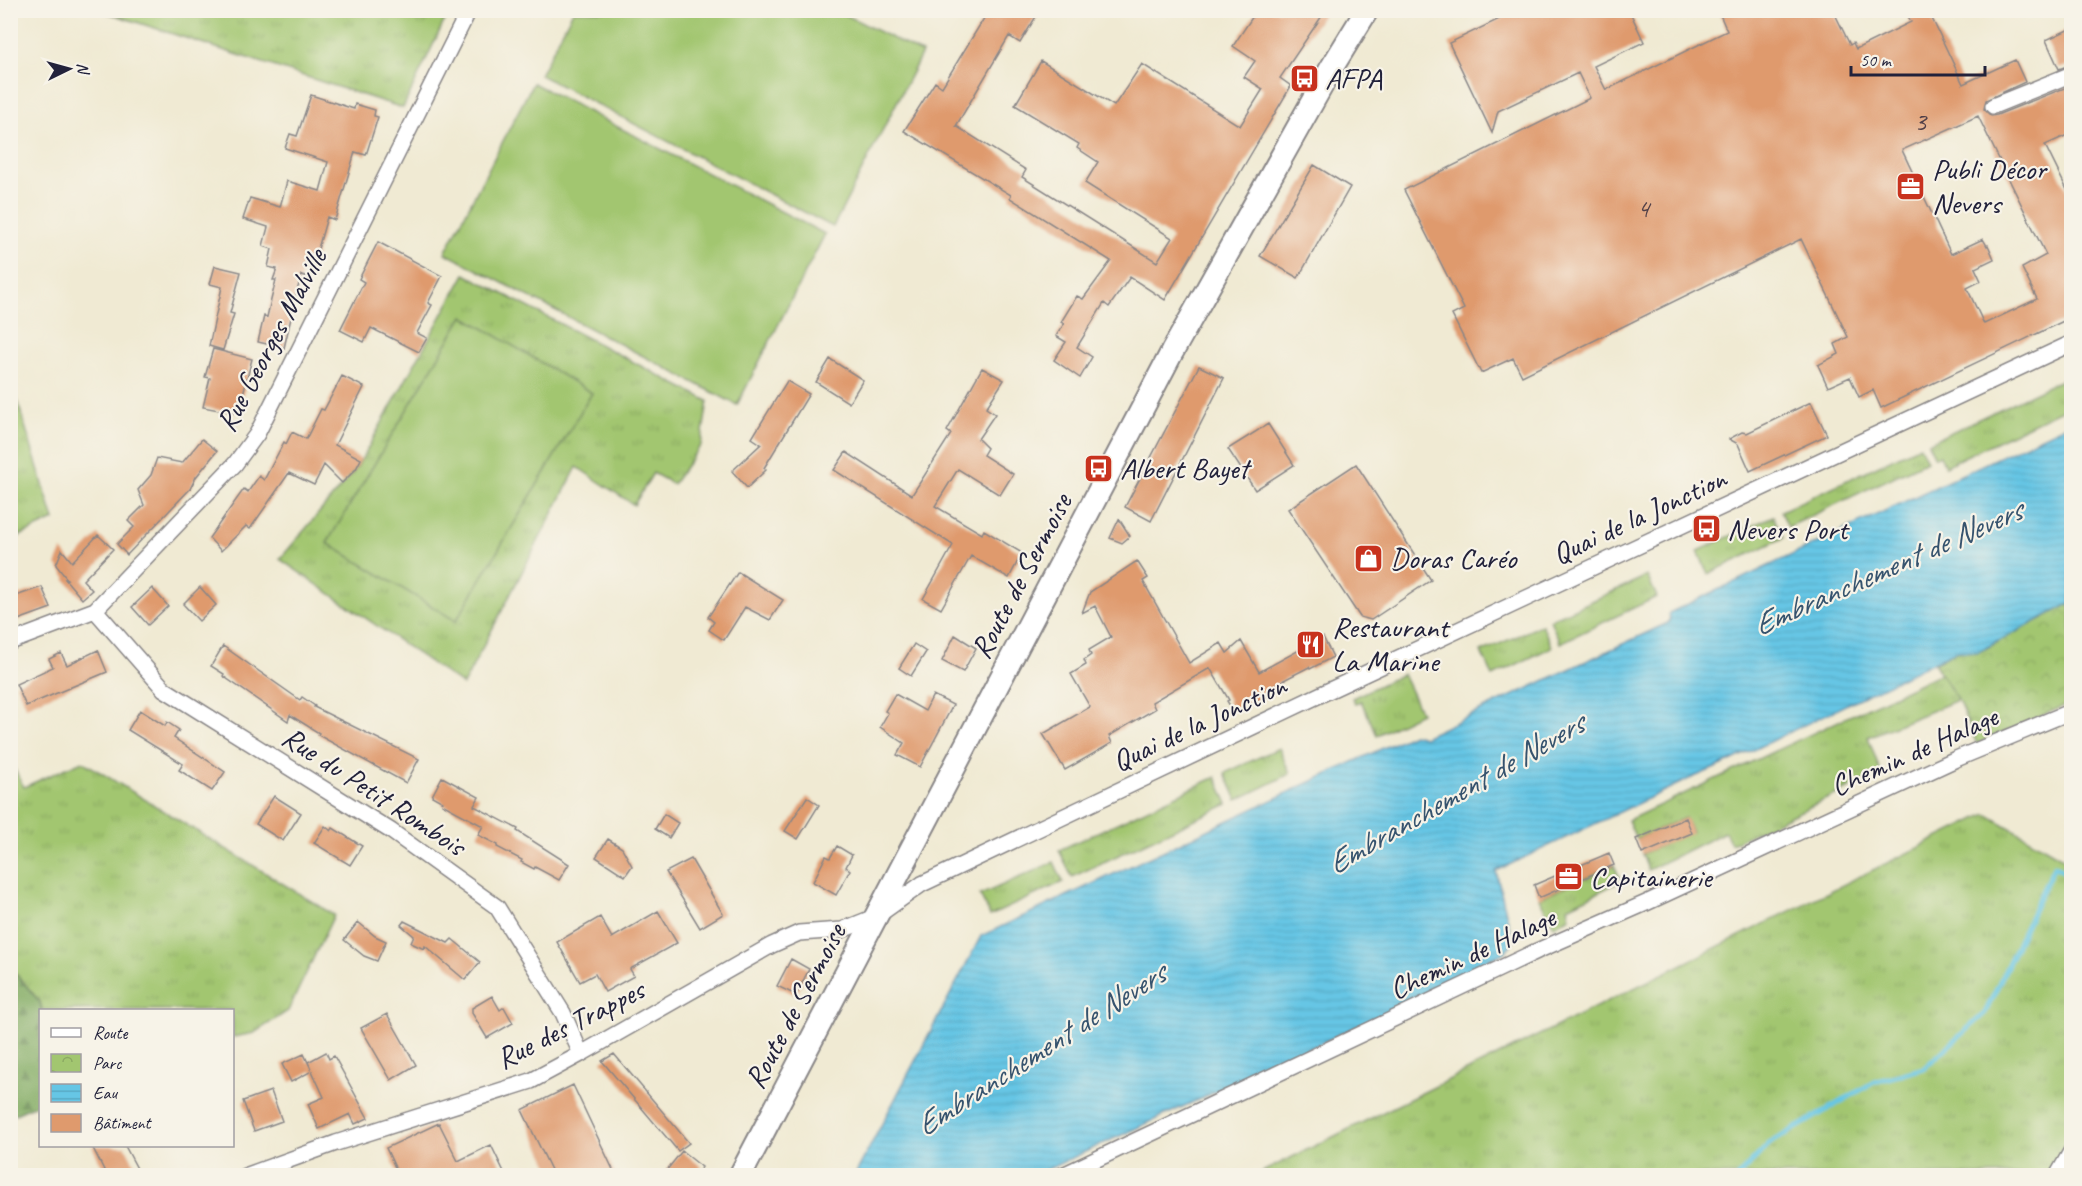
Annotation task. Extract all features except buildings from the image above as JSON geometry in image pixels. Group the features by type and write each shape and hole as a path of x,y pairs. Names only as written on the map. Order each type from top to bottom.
{"main road":[{"name":"Route de Sermoise","path":"740,1176 1172,352 1332,67 1367,10"}],"street":[{"name":"Rue Georges Malville","path":"10,642 95,610 235,464 256,434 469,10"},
{"path":"1993,106 2072,74"},
{"name":"Quai de la Jonction","path":"877,916 930,880 2072,343"},
{"name":"Rue du Petit Rombois","path":"95,610 165,689 391,831 497,907 563,1013 581,1054"},
{"name":"Chemin de Halage","path":"1061,1176 1537,951 1647,903 1956,759 2072,711"},
{"name":"Rue des Trappes","path":"245,1176 336,1143 531,1081 772,945 799,933 842,930 877,916"},
{"path":"2057,1176 2072,1150"}],"green space":[{"path":"449,10 403,108 102,11"},
{"path":"573,11 838,11 922,53 833,227 540,75"},
{"path":"533,83 825,234 737,405 445,253"},
{"path":"465,274 708,401 701,445 673,484 653,473 634,505 577,467 463,685 280,559 356,469"},
{"path":"463,316 592,393 456,621 327,543"},
{"path":"2069,376 2071,393 2066,396 2070,406 1945,466 1940,455 1935,457 1928,443"},
{"path":"10,377 54,520 11,540 10,540"},
{"path":"1920,446 1927,461 1788,527 1781,511"},
{"path":"1773,516 1783,538 1708,574 1698,551"},
{"path":"1647,576 1657,597 1560,643 1550,620"},
{"path":"2071,603 2071,703 1977,744 1958,700 1934,663 1956,651 1979,652"},
{"path":"1542,625 1552,647 1493,676 1481,652"},
{"path":"1941,673 1958,700 1868,737 1881,773 1731,844 1725,832 1648,870 1642,854 1692,832 1685,818 1636,839 1628,820"},
{"path":"1403,674 1421,713 1377,735 1361,701 1355,703 1352,698"},
{"path":"1279,748 1290,774 1237,800 1225,773"},
{"path":"10,761 24,787 82,761 334,915 288,1011 254,1033 234,1037 234,1009 42,1009 40,1002 11,968"},
{"path":"1216,777 1228,804 1072,877 1059,850"},
{"path":"1986,814 2071,863 2071,1175 1254,1176"},
{"path":"1054,862 1063,882 990,916 980,895"},
{"path":"1614,865 1621,881 1568,907 1570,917 1554,926 1539,898"},
{"path":"11,968 40,1002 42,1009 39,1009 39,1103 11,1116"}],"water":[{"name":"Embranchement de Nevers","path":"2071,423 2071,603 1978,652 1956,651 1720,766 1496,871 1513,942 1505,952 1384,1014 1035,1175 855,1175 981,936 1413,734 1424,737 1670,622 1669,613"}],"waterway":[{"path":"1738,1176 1769,1144 1874,1082 1924,1068 1985,1013 2054,866 2072,876"}],"place":[{"name":"AFPA","path":"1304,78"},
{"name":"Publi Décor Nevers","path":"1911,186"},
{"name":"Albert Bayet","path":"1099,468"},
{"name":"Nevers Port","path":"1706,529"},
{"name":"Doras Caréo","path":"1369,558"},
{"name":"Restaurant La Marine","path":"1311,644"},
{"name":"Capitainerie","path":"1569,877"}]}
